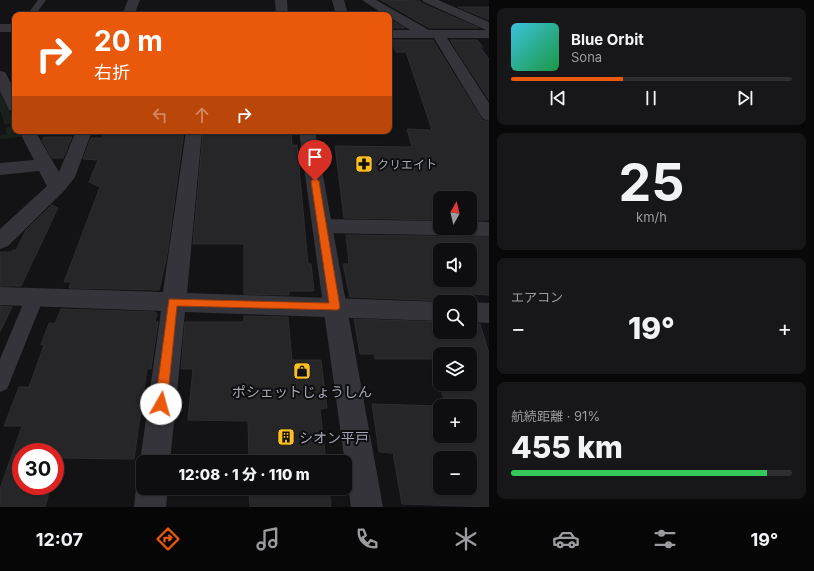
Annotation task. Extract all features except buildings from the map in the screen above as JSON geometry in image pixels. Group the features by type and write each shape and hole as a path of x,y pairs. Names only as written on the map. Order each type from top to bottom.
{"street":[{"path":"129,12 134,0"},
{"path":"281,0 282,12"},
{"path":"338,0 341,12"},
{"path":"368,0 391,12"},
{"path":"428,0 489,27"},
{"path":"392,13 432,34 489,116"},
{"path":"0,28 12,28"},
{"path":"392,34 489,34"},
{"path":"0,68 12,68"},
{"path":"0,75 12,101"},
{"path":"29,134 58,187"},
{"path":"0,241 58,187 68,173 83,134"},
{"path":"156,455 194,134"},
{"path":"307,134 368,507"},
{"path":"0,169 46,165"},
{"path":"322,226 433,228"},
{"path":"477,229 489,229"},
{"path":"0,296 433,311"},
{"path":"477,312 489,313"},
{"path":"150,507 151,495"}],"lane":[{"path":"33,12 42,0"},
{"path":"0,383 36,297"}],"shaded area":[{"path":"0,92 12,117 12,124 5,125 0,111"},
{"path":"12,126 12,134 20,134 21,137 0,139 0,135 7,134 5,128"}],"place":[{"name":"クリエイト","path":"364,164"},
{"name":"ポシェットじょうしん","path":"302,371"},
{"name":"シオン平戸","path":"286,437"}],"route":[{"path":"161,404 173,302 335,307 315,181"}]}
